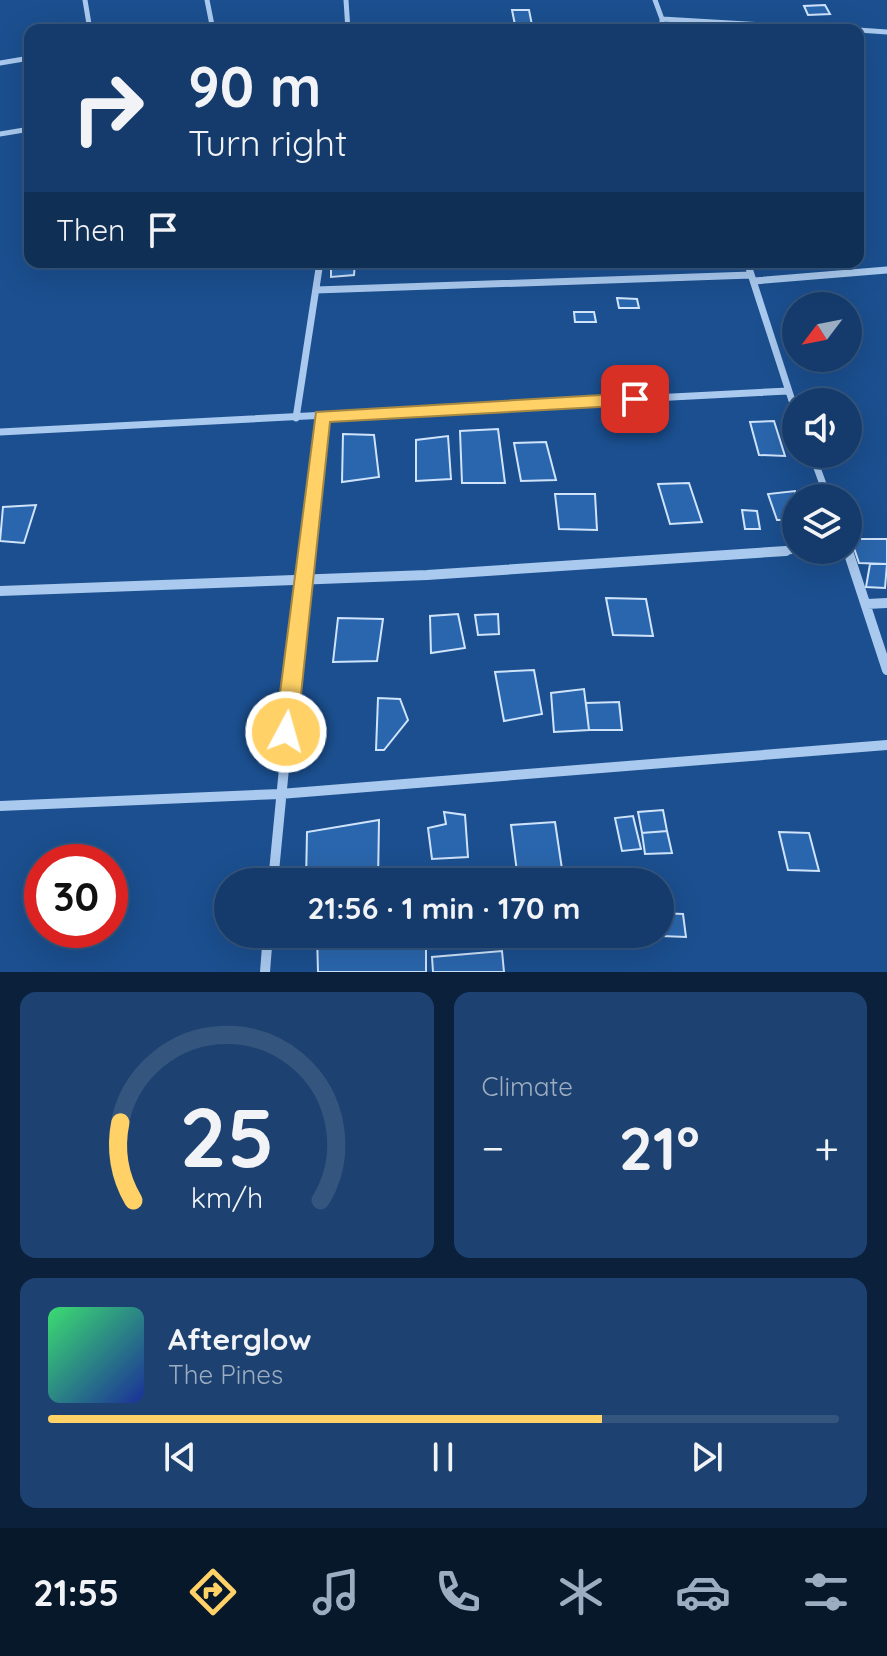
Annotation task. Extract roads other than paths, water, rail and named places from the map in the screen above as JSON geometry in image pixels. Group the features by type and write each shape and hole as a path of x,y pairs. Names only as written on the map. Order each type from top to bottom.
{"street":[{"path":"85,0 89,24"},
{"path":"207,0 212,24"},
{"path":"346,0 348,24"},
{"path":"655,0 662,24"},
{"path":"662,19 748,24"},
{"path":"864,30 887,32"},
{"path":"0,63 24,59"},
{"path":"0,134 24,130"},
{"path":"296,418 319,268"},
{"path":"749,268 787,388"},
{"path":"316,290 752,278 887,270"},
{"path":"0,432 782,391"},
{"path":"274,868 302,578 322,417"},
{"path":"0,591 427,575 782,551"},
{"path":"853,564 887,670"},
{"path":"867,604 887,603"},
{"path":"0,806 280,794 887,745"},
{"path":"265,972 267,948"}]}
